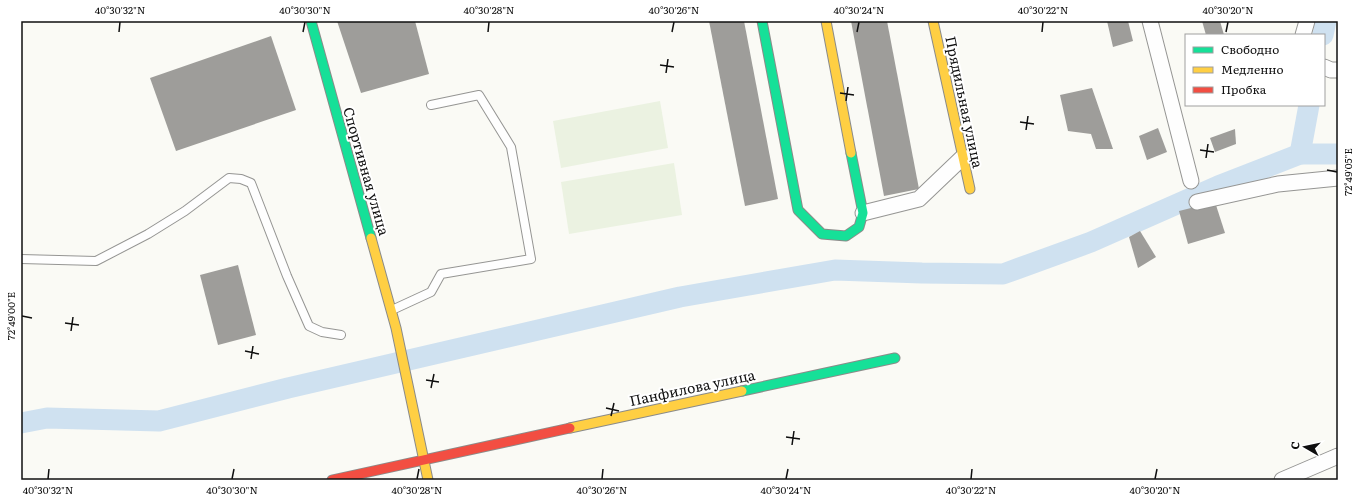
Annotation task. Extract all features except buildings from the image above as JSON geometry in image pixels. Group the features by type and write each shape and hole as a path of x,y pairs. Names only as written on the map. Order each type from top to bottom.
{"street":[{"name":"Спортивная улица","path":"311,21 396,328 428,480"},
{"path":"762,21 798,210 822,234 846,236 859,227 863,213 826,21"},
{"name":"Прядильная улица","path":"933,21 970,189"},
{"path":"1150,21 1191,181"},
{"path":"1303,34 1307,21"},
{"path":"863,213 919,199 963,157"},
{"path":"1197,202 1278,184 1338,178"},
{"name":"Панфилова улица","path":"332,480 895,358"},
{"path":"1282,480 1338,456"}],"lane":[{"path":"391,311 431,292 441,274 531,259 511,147 479,95 431,105"},
{"path":"21,259 96,261 154,230 185,210 229,178 242,179 251,183 308,326 322,332 341,335"}],"green space":[{"path":"660,101 668,148 561,168 553,121"},
{"path":"674,163 682,215 569,234 561,182"}],"waterway":[{"path":"1323,34 1326,21"},
{"path":"1300,154 1309,106"},
{"path":"21,423 47,418 159,421 288,388 680,297 835,270 1003,274 1091,242 1218,186 1300,154 1338,154"}],"traffic: fast":[{"path":"311,21 371,238"},
{"path":"762,21 798,210 822,234 846,236 859,227 863,213 851,153"},
{"path":"742,391 895,358"}],"traffic: slow":[{"path":"826,21 851,153"},
{"path":"933,21 970,189"},
{"path":"371,238 396,328 428,480"},
{"path":"570,428 742,391"}],"traffic: jam":[{"path":"332,480 570,428"}]}
